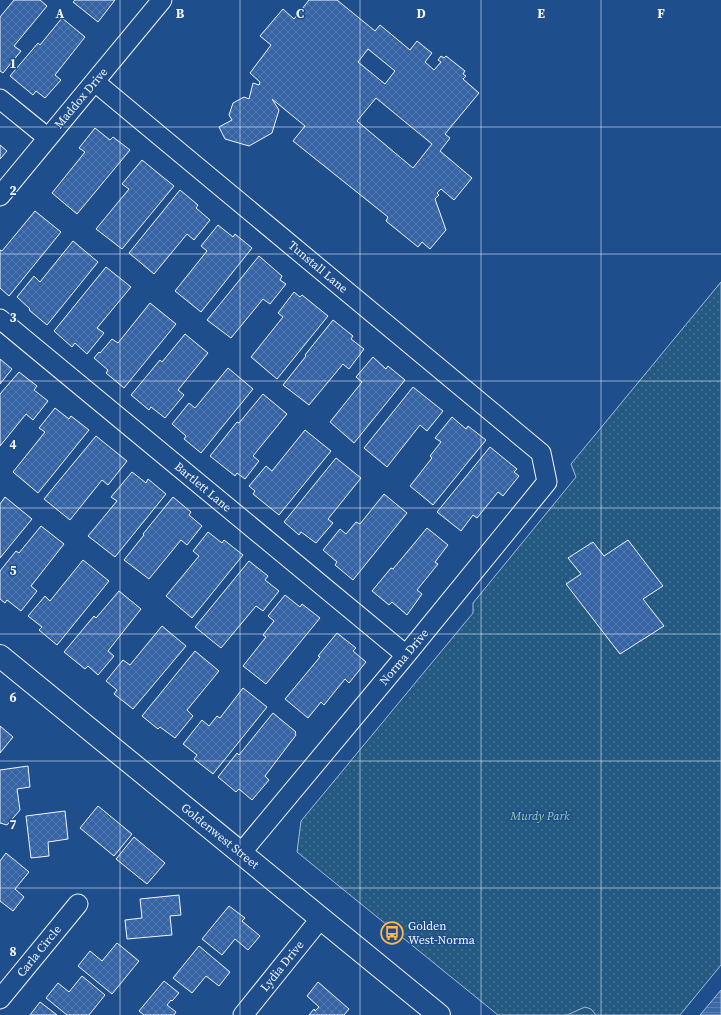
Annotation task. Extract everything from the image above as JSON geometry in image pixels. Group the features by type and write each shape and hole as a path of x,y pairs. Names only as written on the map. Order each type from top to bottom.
{"main road":[{"name":"Goldenwest Street","path":"0,656 440,1015"}],"street":[{"name":"Maddox Drive","path":"0,196 162,0"},
{"name":"Tunstall Lane","path":"95,82 541,453"},
{"path":"0,99 48,138"},
{"name":"Bartlett Lane","path":"0,319 406,655"},
{"name":"Norma Drive","path":"241,853 406,655 547,482 541,453"},
{"name":"Carla Circle","path":"0,999 78,904"},
{"name":"Lydia Drive","path":"243,1015 321,918"}],"green space":[{"name":"Murdy Park","path":"721,282 721,965 680,1015 498,1015 297,852 301,821 473,613 473,603 576,477 571,464"},
{"path":"585,1007 591,1009 596,1015 567,1015"}],"shaded area":[{"path":"721,990 721,1015 700,1015"}],"building":[{"path":"14,0 40,0 47,6 14,46 21,51 3,73 0,71 0,17"},
{"path":"75,0 115,0 98,22 73,2"},
{"path":"309,0 337,0 375,31 380,25 410,50 417,41 432,53 425,62 434,70 441,62 438,60 441,56 444,58 446,56 465,71 463,74 466,76 463,79 479,93 445,134 450,138 440,151 472,178 454,200 441,189 437,193 439,195 435,199 446,230 430,249 422,242 418,247 386,221 388,217 293,141 305,126 272,99 279,110 272,133 249,146 225,139 219,127 232,120 229,115 233,103 244,97 249,99 253,83 259,85 260,82 250,73 271,45 260,36 283,9 294,19","holes":["368,49 395,71 385,84 358,62","376,98 432,144 413,168 357,121"]},
{"path":"62,18 85,37 55,75 61,80 45,98 36,91 33,95 10,76 38,43 40,45"},
{"path":"95,128 110,140 113,137 130,150 77,214 52,193 85,152 79,148"},
{"path":"0,145 7,151 0,159"},
{"path":"142,160 174,186 122,249 96,229 129,189 122,184"},
{"path":"180,190 198,205 196,208 210,220 194,240 187,234 154,274 129,253"},
{"path":"35,211 61,232 9,296 0,288 0,250 2,251"},
{"path":"218,225 233,237 235,234 252,248 201,312 175,291 207,251 201,246"},
{"path":"73,241 98,262 47,325 29,310 30,309 17,297 34,276 40,282"},
{"path":"259,256 282,276 280,280 286,284 270,304 263,299 231,338 207,320"},
{"path":"106,267 131,287 97,328 104,333 87,354 75,343 72,347 54,331"},
{"path":"294,292 300,297 302,295 328,316 277,379 251,357 283,317 278,313"},
{"path":"150,303 176,324 124,388 106,373 108,370 94,358 112,339 118,343"},
{"path":"333,320 353,336 351,339 364,349 349,369 343,364 309,405 283,385"},
{"path":"185,334 208,353 178,390 184,395 165,418 151,407 149,410 131,395 160,360 162,362"},
{"path":"373,357 386,369 388,366 405,380 354,443 330,422 362,382 356,377"},
{"path":"0,359 12,369 0,384"},
{"path":"228,368 253,389 201,453 184,439 186,436 172,424 189,403 195,408"},
{"path":"19,372 37,386 34,390 48,401 33,420 26,414 0,446 0,394"},
{"path":"413,387 443,411 427,431 420,425 387,467 364,448"},
{"path":"263,394 287,414 253,456 259,461 245,479 237,473 235,476 210,456 237,422 239,423"},
{"path":"55,408 69,419 71,416 89,430 38,493 13,472 45,432 39,428"},
{"path":"452,417 466,429 468,426 486,440 433,505 410,486 432,458 430,456 441,442 435,438"},
{"path":"305,430 331,451 279,515 253,494 255,491 249,486 266,466 272,471"},
{"path":"96,436 127,461 108,485 102,480 70,520 44,499"},
{"path":"490,447 517,469 514,472 519,476 503,496 498,492 477,518 473,515 461,531 437,512"},
{"path":"336,458 361,478 328,519 333,523 316,543 301,532 299,535 284,522"},
{"path":"132,472 146,483 148,479 166,494 115,557 88,536 117,501 111,497"},
{"path":"384,494 407,513 353,580 335,565 337,562 323,550 340,529 346,534 356,522 360,524"},
{"path":"5,497 32,519 0,558 0,504"},
{"path":"173,497 191,512 189,515 202,526 187,545 181,540 149,579 124,560"},
{"path":"41,526 64,544 31,586 37,591 21,611 7,600 5,603 0,599 0,571 16,551 19,553"},
{"path":"427,528 448,545 435,562 438,564 417,590 422,594 407,615 392,602 389,605 372,591 391,568 393,569"},
{"path":"208,532 222,543 224,540 243,555 192,618 166,596 199,556 193,551"},
{"path":"628,540 663,586 643,599 664,626 620,654 566,584 581,574 568,558 593,542 604,556"},
{"path":"83,560 109,581 57,645 39,630 42,627 28,616 45,596 50,601"},
{"path":"249,561 268,576 265,580 279,591 263,611 256,606 221,648 195,627"},
{"path":"119,591 141,609 108,651 114,656 98,675 88,666 85,669 64,652 94,616 96,618"},
{"path":"285,595 300,607 302,604 320,618 266,684 243,666 266,637 263,635 274,621 268,616"},
{"path":"162,626 186,646 133,709 114,694 117,690 106,681 123,660 130,665"},
{"path":"337,633 356,648 353,651 366,662 349,683 345,679 324,705 321,702 308,718 285,699 320,657 318,656"},
{"path":"195,651 219,671 187,710 193,716 175,738 160,727 158,729 142,716"},
{"path":"243,688 267,707 213,774 194,759 197,755 183,744 202,720 209,726 217,716 220,718"},
{"path":"273,713 296,732 296,735 265,776 269,780 252,800 239,789 236,792 218,777 237,753 239,755"},
{"path":"0,726 13,737 0,753"},
{"path":"28,766 30,787 17,789 20,810 7,825 0,823 0,770"},
{"path":"98,806 132,834 114,856 80,828"},
{"path":"65,811 68,839 48,842 49,856 31,858 26,816"},
{"path":"134,837 165,863 147,884 116,859"},
{"path":"6,853 29,872 15,889 24,897 13,911 0,901 0,861"},
{"path":"179,895 181,915 170,916 172,935 127,939 125,920 142,918 140,899"},
{"path":"229,906 245,918 242,921 260,936 248,950 235,939 222,955 202,939"},
{"path":"117,943 139,961 112,994 78,966 90,951 102,961"},
{"path":"199,946 230,972 219,986 206,976 192,993 173,978"},
{"path":"82,976 105,995 89,1015 67,1015 46,998 58,983 69,992"},
{"path":"164,981 179,993 167,1005 176,1012 174,1015 144,1015 139,1011"},
{"path":"318,982 349,1009 344,1015 309,1015 314,1009 315,1011 319,1007 307,996"},
{"path":"40,1002 57,1015 30,1015"}],"place":[{"name":"Golden West-Norma","path":"392,933"}]}
